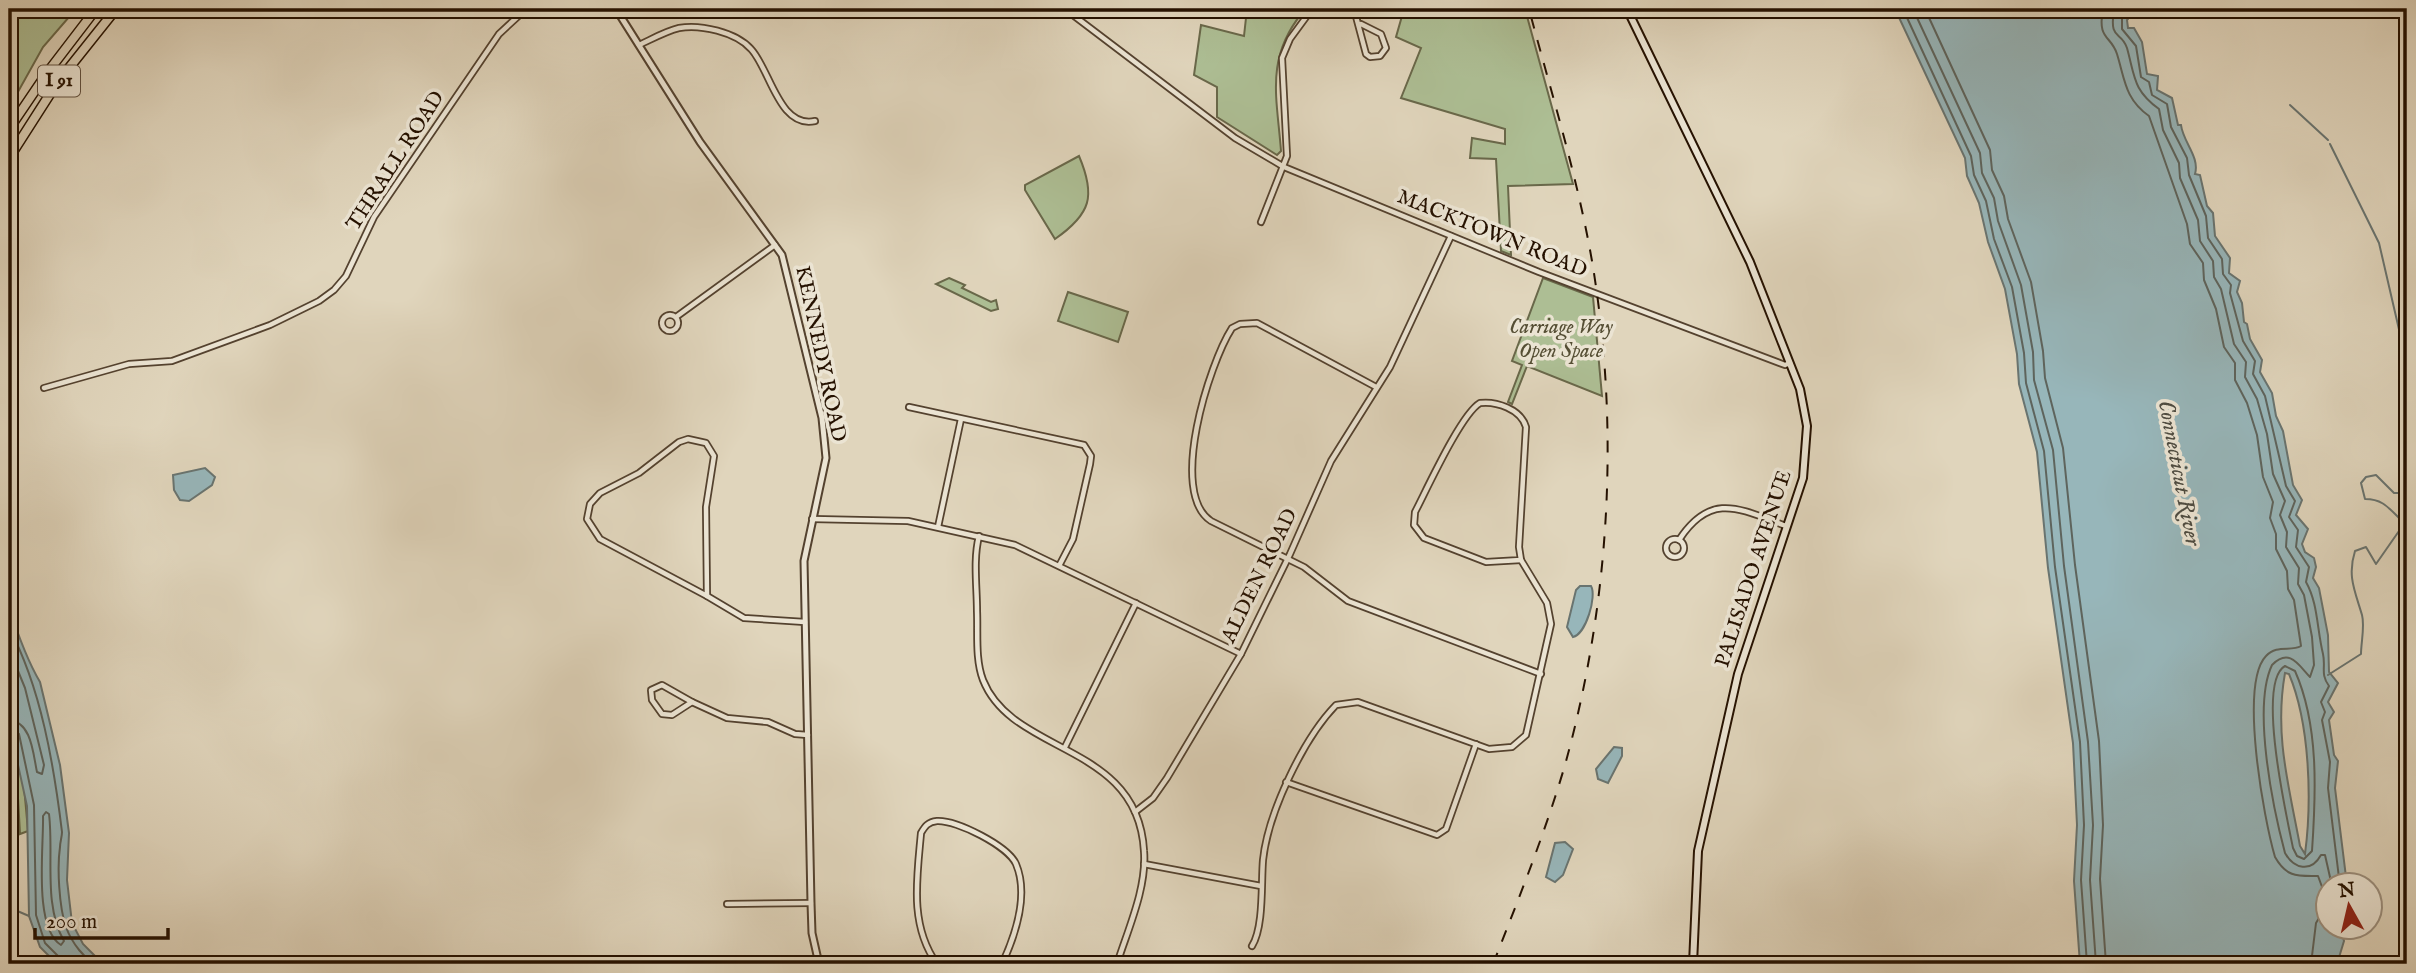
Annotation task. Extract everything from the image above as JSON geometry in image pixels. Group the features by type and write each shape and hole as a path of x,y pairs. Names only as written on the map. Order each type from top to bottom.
{"highway":[{"name":"I 91","path":"9,129 53,64 96,9"},
{"name":"I 91","path":"9,158 57,83 116,9"}],"main road":[{"name":"PALISADO AVENUE","path":"1628,9 1728,212 1790,363 1804,406 1807,449 1802,478 1738,674 1698,851 1693,964"}],"street":[{"name":"THRALL ROAD","path":"44,388 129,364 172,361 270,325 319,301 334,290 346,276 374,217 499,34 526,9"},
{"name":"KENNEDY ROAD","path":"616,9 700,142 775,245 790,278 825,433 826,458 805,546 812,933 819,964"},
{"name":"MACKTOWN ROAD","path":"1065,9 1235,138 1284,167 1451,236 1785,365 1790,363"},
{"path":"1261,222 1287,156 1282,58 1290,39 1312,9"},
{"path":"1339,9 1352,9 1361,24 1381,34 1386,48 1380,56 1370,57 1366,54 1358,34 1361,24"},
{"path":"639,44 688,27 719,32 741,41 758,59 788,112 801,121 815,121"},
{"name":"ALDEN ROAD","path":"1135,812 1153,798 1167,778 1241,654 1288,559 1336,452 1401,345 1451,236"},
{"path":"676,317 775,245"},
{"path":"1377,387 1257,323 1240,324 1232,328 1195,422 1196,505 1211,521 1315,574 1340,596 1368,610 1541,674"},
{"path":"1252,946 1258,933 1261,886 1272,814 1286,782 1329,712 1342,702 1359,702 1489,749 1506,749 1523,740 1530,727 1551,624 1550,613 1521,560 1519,547 1525,421 1514,411 1492,402 1480,403 1472,408 1455,438 1415,512 1413,525 1424,538 1486,562 1521,560"},
{"path":"909,407 1084,445 1090,464 1076,528 1060,564"},
{"path":"938,527 961,419"},
{"path":"707,596 706,507 714,456 706,443 688,439 679,442 639,473 600,493 590,504 587,519 600,539 744,618 805,622"},
{"path":"1679,540 1696,518 1721,508 1738,509 1786,526"},
{"path":"811,519 885,518 1015,545 1060,564 1241,654"},
{"path":"979,536 976,559 978,643 983,680 1008,715 1065,747 1110,777 1135,812 1142,833 1144,864 1117,964"},
{"path":"1065,747 1136,603"},
{"path":"692,702 667,716 652,701 651,690 662,685 727,718 768,722 795,734 808,735"},
{"path":"1286,782 1434,836 1446,829 1476,744"},
{"path":"937,964 924,941 916,905 921,833 926,824 935,821 989,840 1007,851 1015,862 1021,898 1011,942 1002,964"},
{"path":"1144,864 1261,886"},
{"path":"727,904 811,903"}],"green space":[{"path":"9,9 76,9 43,47 9,108"},
{"path":"1247,9 1297,9 1302,13 1290,30 1278,63 1276,96 1281,151 1277,155 1217,117 1217,87 1194,75 1201,25 1244,36"},
{"path":"1404,9 1525,9 1573,184 1508,186 1511,255 1501,251 1496,159 1470,158 1472,138 1505,144 1505,129 1401,98 1421,48 1396,37"},
{"path":"1079,156 1087,182 1087,203 1076,221 1055,239 1025,190 1025,185"},
{"path":"949,278 965,285 962,288 991,302 996,300 998,309 991,311 936,284"},
{"name":"Carriage Way Open Space","path":"1543,278 1593,297 1602,396 1527,366 1512,404 1508,402 1522,365 1512,361"},
{"path":"1068,292 1128,312 1118,342 1058,321"},
{"path":"9,724 24,786 28,831 20,834 18,798 9,767"}],"water":[{"name":"Connecticut River","path":"1895,9 2123,9 2132,14 2127,20 2128,28 2134,28 2142,42 2147,74 2158,76 2157,90 2172,98 2178,125 2181,125 2195,162 2195,174 2200,175 2207,206 2213,213 2215,236 2230,258 2229,273 2240,281 2237,292 2242,303 2244,322 2262,360 2260,372 2272,393 2276,416 2283,431 2293,485 2302,500 2296,515 2308,529 2302,544 2305,552 2314,558 2316,567 2313,578 2319,588 2328,635 2329,672 2338,683 2328,702 2334,712 2329,720 2334,755 2338,761 2335,788 2345,872 2314,872 2314,942 2344,942 2337,964 2080,964 2074,881 2077,825 2073,743 2048,568 2037,452 2019,384 2017,354 2005,289 1988,242 1979,203 1967,176 1965,158","holes":["2285,673 2289,674 2296,694 2308,763 2305,854 2300,846 2282,739"]},
{"path":"205,468 215,477 212,485 189,501 180,500 174,490 173,475"},
{"path":"1580,586 1591,586 1593,598 1586,622 1573,637 1567,627 1576,590"},
{"path":"9,607 40,682 60,765 69,833 67,880 72,923 83,944 95,956 101,956 110,964 57,964 40,947 29,916 27,806 9,724"},
{"path":"1614,747 1622,748 1622,756 1608,783 1598,779 1596,769"},
{"path":"1565,842 1573,849 1563,875 1555,882 1546,877 1555,843"}],"waterway":[{"path":"2290,105 2328,140"},
{"path":"2330,144 2379,243 2407,364"},
{"path":"2328,675 2361,654 2363,619 2352,576 2355,551 2366,547 2376,564 2399,531 2400,519 2380,502 2365,499 2361,483 2366,477 2376,475 2394,493 2407,493"},
{"path":"9,920 10,911 15,910 29,916"}],"railway":[{"path":"1493,964 1565,765 1592,641 1606,515 1606,387 1592,261 1571,165 1529,9"}]}
